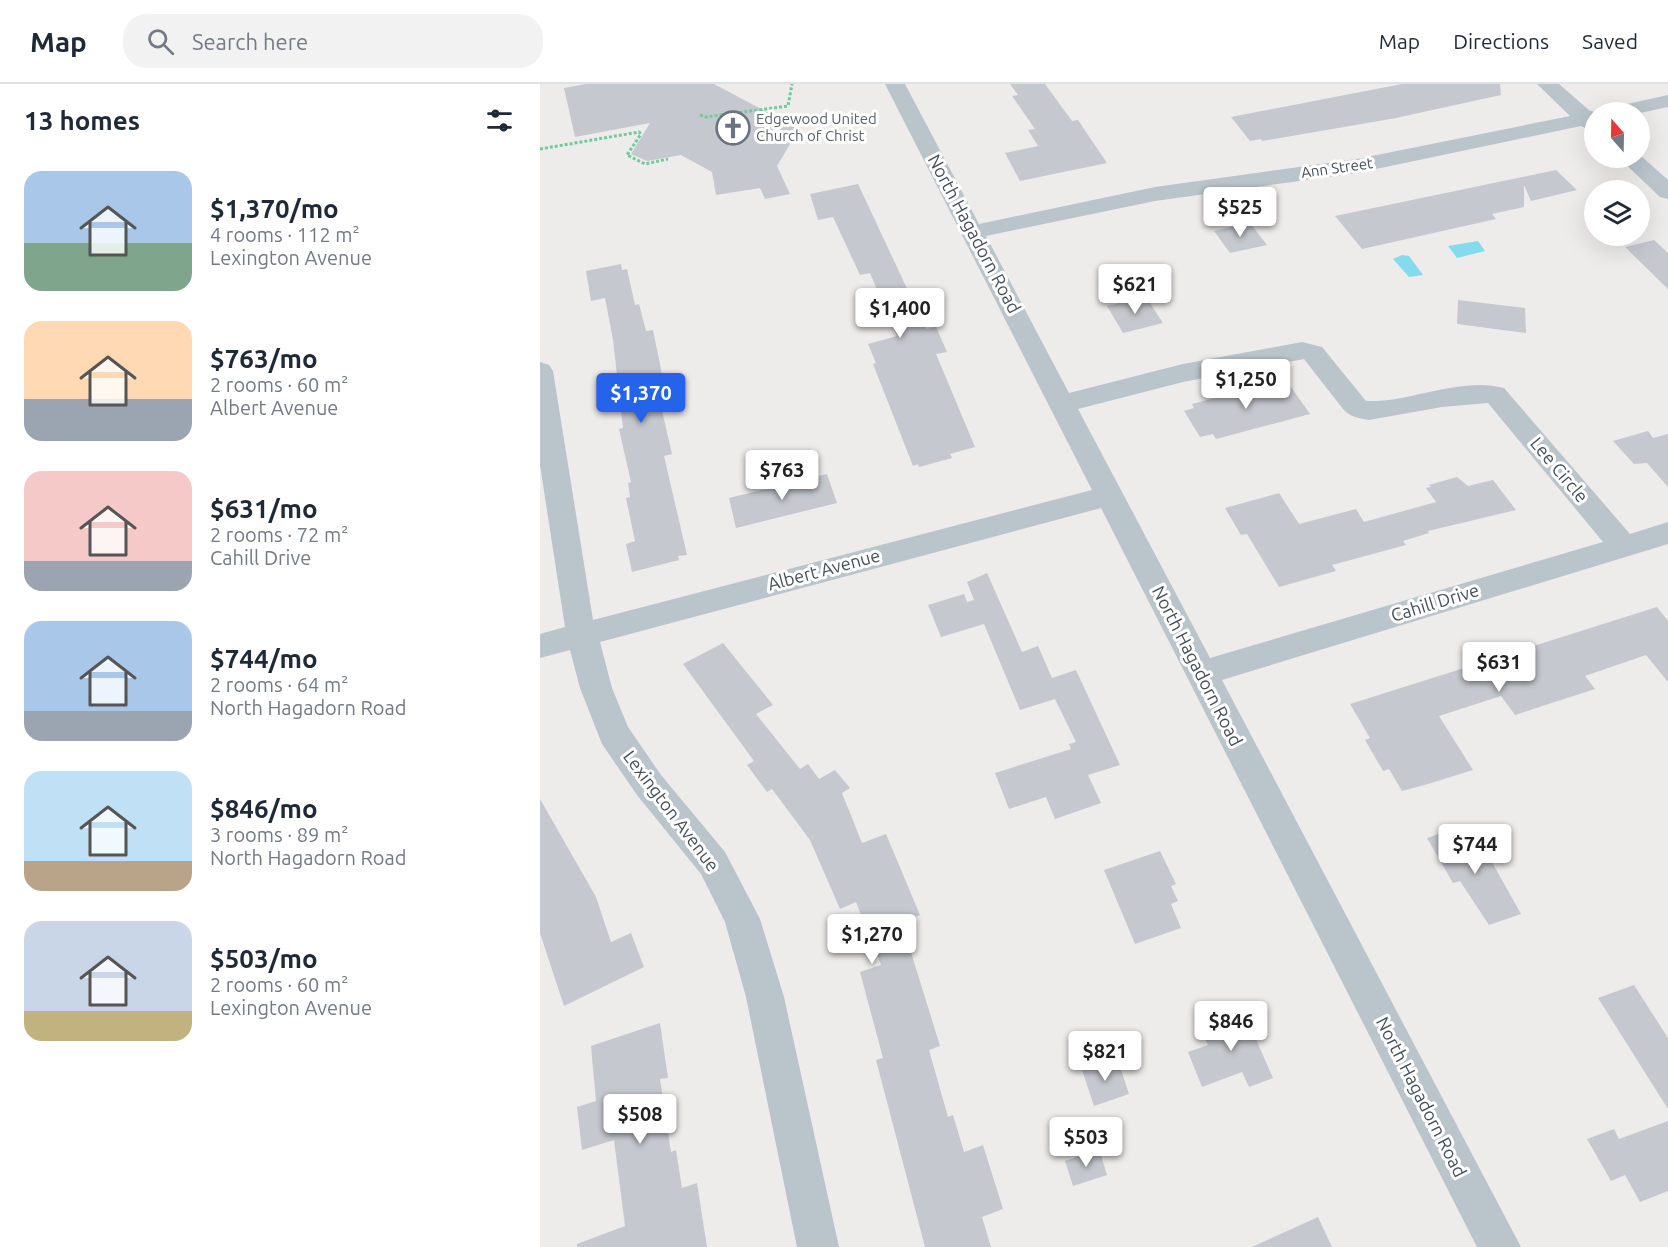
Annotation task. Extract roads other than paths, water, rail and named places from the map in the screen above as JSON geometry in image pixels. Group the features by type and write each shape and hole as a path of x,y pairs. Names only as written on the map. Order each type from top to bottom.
{"street":[{"name":"North Hagadorn Road","path":"895,84 1500,1247"},
{"path":"1547,84 1584,114"},
{"path":"1650,105 1668,101"},
{"name":"Ann Street","path":"972,232 1155,194 1357,166 1584,123"},
{"path":"1641,168 1668,192"},
{"name":"Lee Circle","path":"1062,404 1183,373 1302,350 1313,353 1358,409 1369,411 1442,398 1495,394 1624,547"},
{"name":"Lexington Avenue","path":"540,371 581,635 596,688 614,734 649,785 713,862 742,919 765,998 819,1247"},
{"name":"Albert Avenue","path":"540,646 1109,496"},
{"name":"Cahill Drive","path":"1201,674 1668,534"}],"water":[{"path":"1478,241 1485,251 1457,258 1448,246"},
{"path":"1402,255 1409,256 1423,275 1409,277 1393,259"}],"place":[{"name":"Edgewood United Church of Christ","path":"733,128"}]}
